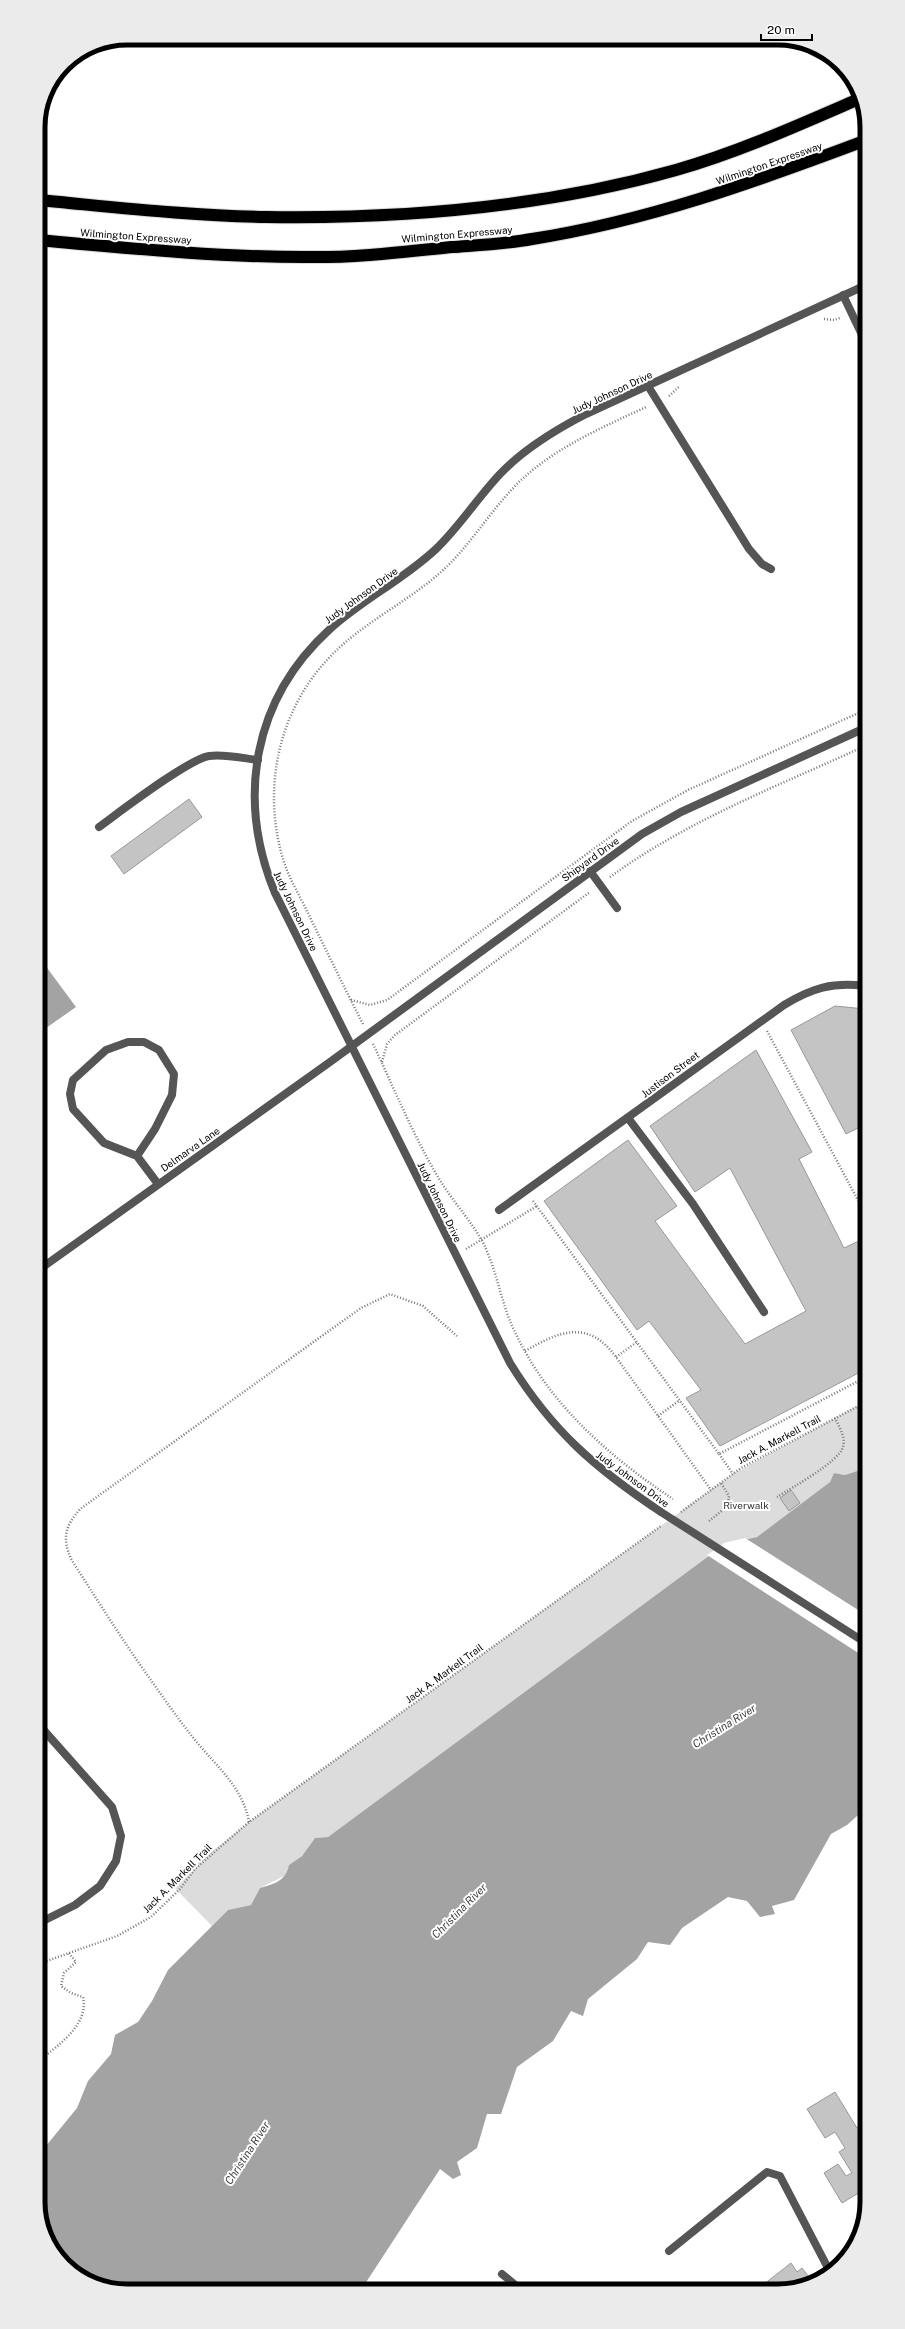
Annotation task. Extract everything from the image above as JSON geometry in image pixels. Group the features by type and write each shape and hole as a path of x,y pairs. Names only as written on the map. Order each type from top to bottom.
{"highway":[{"path":"45,201 170,213 264,217 335,217 533,201 676,170 736,149 856,100"},
{"name":"Wilmington Expressway","path":"45,241 214,254 305,257 348,256 531,239 605,225 687,204 860,142"}],"street":[{"name":"Judy Johnson Drive","path":"860,288 586,414 540,440 501,473 452,533 435,550 391,586 331,628 307,654 287,681 272,710 258,760 254,792 256,824 266,871 455,1256 510,1363 549,1419 601,1470 661,1512 860,1639"},
{"path":"843,295 860,330"},
{"path":"648,386 749,549 762,564 771,569"},
{"name":"Shipyard Drive","path":"352,1046 642,834 675,815 860,730"},
{"path":"99,827 183,768 207,757 226,755 258,760"},
{"path":"590,871 617,908"},
{"name":"Justison Street","path":"499,1210 628,1118 761,1020 805,993 838,984 860,986"},
{"path":"137,1156 155,1129 172,1095 174,1074 159,1050 144,1042 128,1042 106,1050 73,1080 70,1094 72,1109 104,1143 137,1156 158,1184"},
{"name":"Delmarva Lane","path":"45,1265 352,1046"},
{"path":"628,1118 693,1204 764,1312"},
{"path":"45,1732 112,1807 121,1836 116,1861 100,1886 74,1905 45,1920"},
{"path":"669,2251 766,2172 780,2176 828,2267"},
{"path":"502,2274 514,2284"}],"path":[{"path":"817,322 824,319 834,320 852,313"},
{"path":"673,1499 634,1473 588,1432 552,1391 525,1351 506,1312 495,1272 481,1240 468,1217 438,1176 294,885 279,845 275,826 274,790 278,753 292,714 300,696 327,659 352,636 413,596 444,570 471,540 501,502 530,472 581,437 673,394 676,389 685,383"},
{"path":"761,1020 860,1205"},
{"path":"525,1192 537,1206 733,1474"},
{"path":"455,1256 537,1206"},
{"path":"249,1822 247,1808 241,1796 218,1765 195,1740 147,1676 72,1559 67,1548 66,1535 69,1522 80,1510 355,1313 390,1294 423,1306 458,1336"},
{"path":"525,1351 557,1334 577,1331 596,1338 616,1357 711,1490"},
{"path":"616,1357 637,1342"},
{"path":"719,1454 860,1379"},
{"path":"658,1416 680,1400"},
{"name":"Jack A. Markell Trail","path":"680,1513 733,1474 778,1446 860,1405"},
{"path":"777,1497 842,1452 844,1441 835,1418"},
{"path":"709,1521 728,1506 729,1496 721,1483"},
{"name":"Jack A. Markell Trail","path":"45,1961 117,1936 151,1917 180,1889 195,1869 249,1822 668,1521"},
{"path":"45,2056 58,2046 80,2023 85,2006 83,1997 71,1994 61,1986 64,1973 76,1962 68,1952"}],"green space":[{"name":"Riverwalk","path":"860,1404 860,1470 845,1475 834,1473 830,1482 757,1537 725,1544 328,1837 315,1838 302,1856 289,1865 288,1874 260,1888 251,1905 228,1910 212,1926 171,1884 249,1822 733,1474"}],"water":[{"path":"45,965 76,1007 45,1029"},
{"name":"Christina River","path":"860,1470 860,1813 847,1825 831,1834 794,1900 772,1906 775,1914 760,1917 747,1901 728,1897 682,1928 670,1945 648,1942 637,1959 588,1999 583,2016 571,2011 553,2041 517,2067 501,2114 487,2114 477,2148 457,2162 461,2175 453,2179 440,2169 365,2284 121,2284 95,2278 73,2264 59,2248 49,2229 45,2202 45,2147 77,2108 88,2081 111,2054 115,2035 138,2022 152,2001 168,1970 228,1910 251,1905 260,1888 279,1881 285,1875 289,1865 302,1856 315,1838 328,1837 725,1544 757,1537 830,1482 834,1473 845,1475"}],"pier":[{"path":"745,1538 860,1611 860,1654 707,1555 724,1543"}],"building":[{"path":"189,799 202,817 124,874 111,856"},
{"path":"835,1006 860,1008 860,1127 846,1134 791,1030"},
{"path":"756,1050 812,1152 799,1159 844,1248 859,1241 860,1243 860,1372 720,1446 686,1398 701,1390 649,1321 637,1330 544,1201 628,1140 677,1206 655,1221 745,1344 806,1311 730,1168 695,1192 650,1126"},
{"path":"791,1490 800,1503 789,1511 780,1498"},
{"path":"835,2092 857,2128 860,2126 860,2192 842,2203 824,2173 838,2164 846,2176 852,2173 839,2152 845,2148 835,2132 825,2138 807,2109"},
{"path":"791,2263 797,2272 802,2268 810,2278 789,2283 764,2284"}]}
